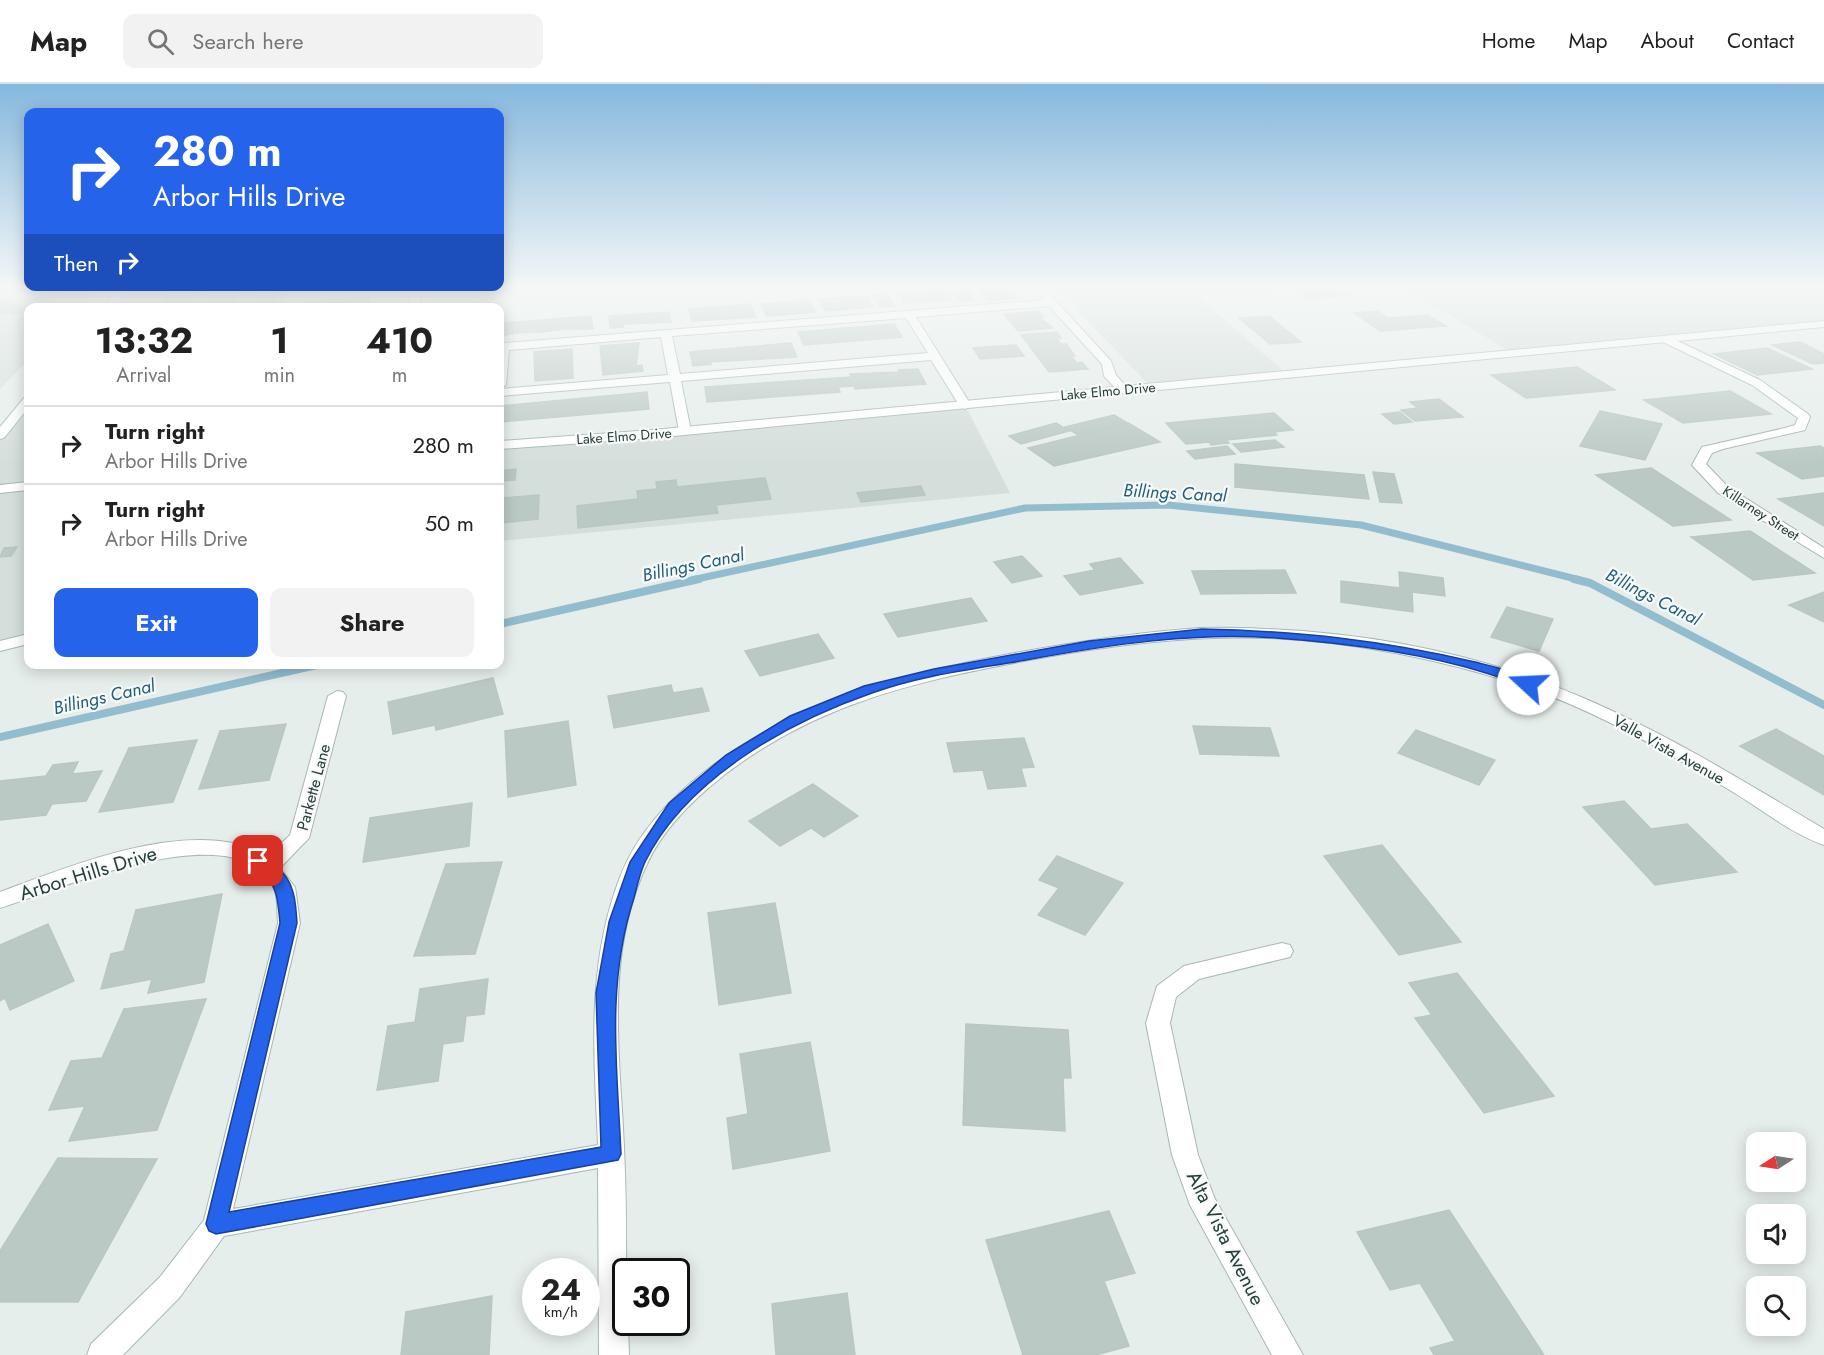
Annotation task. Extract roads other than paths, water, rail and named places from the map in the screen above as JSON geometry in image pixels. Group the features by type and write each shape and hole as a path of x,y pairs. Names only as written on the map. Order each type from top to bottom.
{"street":[{"path":"668,346 685,431"},
{"path":"928,346 965,405"},
{"path":"1091,346 1107,363 1110,376 1123,390"},
{"name":"Lake Elmo Drive","path":"504,445 685,431 1587,346"},
{"name":"Killarney Street","path":"1680,346 1765,389 1791,405 1804,417 1801,427 1784,433 1727,442 1707,450 1699,465 1723,490 1824,554"},
{"path":"504,393 934,356"},
{"path":"0,435 24,406"},
{"path":"0,489 24,486"},
{"name":"Valle Vista Avenue","path":"614,1355 611,1154 605,993 617,922 638,862 675,807 731,758 795,719 879,686 934,672 1078,646 1202,633 1260,634 1340,640 1417,652 1490,670 1566,697 1632,725 1824,838"},
{"path":"0,646 24,640"},
{"name":"Parkette Lane","path":"269,867 299,838 337,696"},
{"name":"Arbor Hills Drive","path":"0,900 128,857 165,850 209,848 248,854 269,867"},
{"path":"102,1355 170,1287 216,1224 289,923 284,888 269,867"},
{"name":"Alta Vista Avenue","path":"1281,951 1192,972 1165,992 1158,1023 1185,1155 1204,1204 1288,1355"},
{"path":"216,1224 611,1154"}],"waterway":[{"name":"Billings Canal","path":"692,580 1025,508 1168,505 1361,525 1580,580"},
{"name":"Billings Canal","path":"504,623 699,579"},
{"name":"Billings Canal","path":"1574,579 1590,583 1824,705"},
{"name":"Billings Canal","path":"0,737 299,669"}]}
